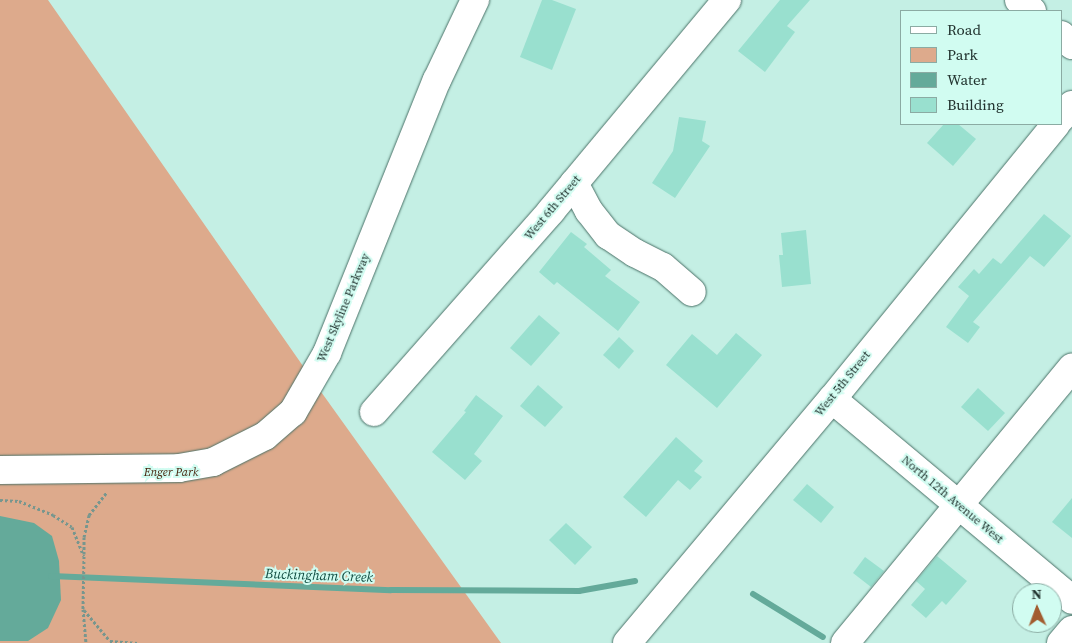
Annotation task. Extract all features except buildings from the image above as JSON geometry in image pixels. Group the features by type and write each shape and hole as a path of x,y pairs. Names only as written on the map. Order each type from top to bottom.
{"street":[{"name":"West Skyline Parkway","path":"0,470 125,467 178,468 213,462 265,436 293,412 327,353 436,80 475,0"},
{"name":"West 6th Street","path":"374,412 574,184 727,0"},
{"path":"1019,0 1031,10"},
{"path":"1062,36 1072,45"},
{"path":"1062,117 1072,105"},
{"name":"West 5th Street","path":"627,643 832,399 1055,125"},
{"path":"574,184 589,211 608,235 635,253 663,267 692,292"},
{"path":"844,643 1072,368"},
{"name":"North 12th Avenue West","path":"832,399 1072,600"},
{"path":"1061,643 1072,630"}],"path":[{"path":"86,643 83,609 85,591 84,537 89,515 125,467"},
{"path":"0,500 19,501 53,515 72,527 84,556"},
{"path":"83,609 110,641 138,643"}],"green space":[{"name":"Enger Park","path":"0,0 48,0 319,389 501,643 0,643"}],"water":[{"path":"0,516 34,523 52,536 59,561 61,600 48,628 28,641 0,641"}],"waterway":[{"name":"Buckingham Creek","path":"51,576 391,590 579,591 635,581"},
{"name":"Buckingham Creek","path":"753,594 823,637"}]}
